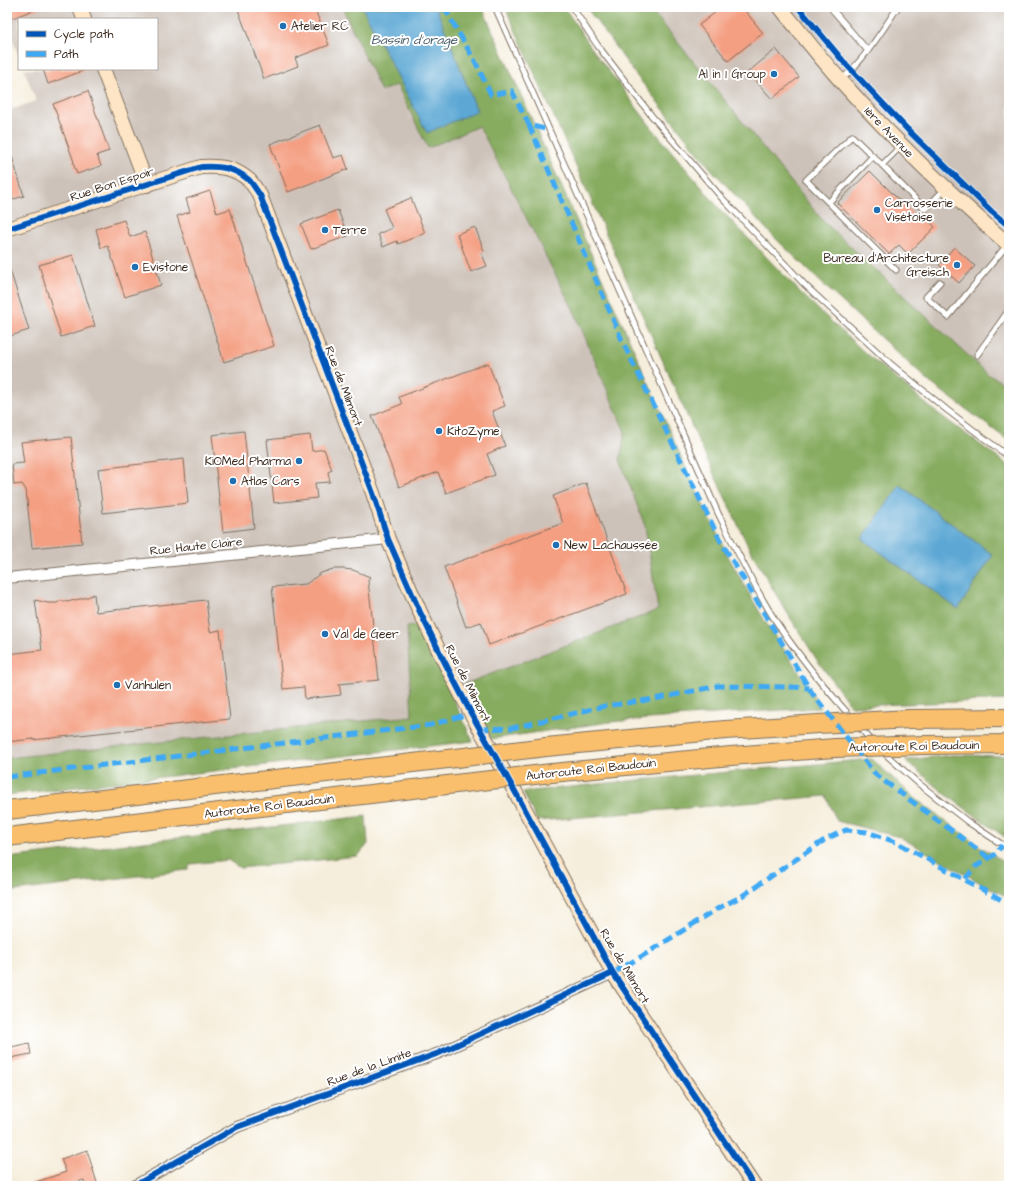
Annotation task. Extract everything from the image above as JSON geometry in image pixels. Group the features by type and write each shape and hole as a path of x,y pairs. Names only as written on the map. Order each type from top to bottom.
{"highway":[{"name":"Autoroute Roi Baudouin","path":"7,810 456,758 546,746 725,730 818,724 910,719 1009,718"},
{"name":"Autoroute Roi Baudouin","path":"7,837 552,772 835,748 1009,744"}],"street":[{"path":"80,7 84,18"},
{"name":"1ère Avenue","path":"780,7 840,80 902,145 1008,245"},
{"path":"103,70 147,185"},
{"name":"Rue Bon Espoir","path":"7,229 201,167 224,167"},
{"name":"Rue de Milmort","path":"224,167 250,180 260,195 373,493 388,539 420,612 464,700 613,973 754,1186"},
{"name":"Rue Haute Claire","path":"7,578 388,539"},
{"name":"Rue de la Limite","path":"134,1186 237,1127 439,1053 613,973"}],"lane":[{"path":"495,7 718,512 745,567 775,619 804,661 835,700 874,743 918,783 968,822 1009,850"},
{"path":"572,7 598,46 651,115 721,197 806,286 892,365 1009,457"},
{"path":"830,7 868,51"},
{"path":"840,80 851,71 868,51 898,7"},
{"path":"896,270 806,180 852,136 925,208 946,188"},
{"path":"882,165 902,145"},
{"path":"829,202 873,156"},
{"path":"940,282 926,297 948,317 1008,245"},
{"path":"977,355 1009,310"}],"shaded area":[{"path":"7,7 342,7 381,91 396,85 428,148 478,126 574,311 625,432 620,460 645,526 658,610 462,686 429,623 407,627 412,716 7,758 7,107 8,106 10,110 36,101 24,70 158,70 158,18 18,18 18,53 9,30 7,31"},
{"path":"647,7 1009,7 1009,387 988,374 823,221 658,18"}],"green space":[{"path":"342,7 482,7 695,488 728,556 766,623 804,679 820,708 610,722 491,739 465,684 658,610 645,526 620,460 625,432 574,311 479,126 428,148 397,85 381,91"},
{"path":"505,7 564,7 593,50 652,128 719,208 804,296 863,351 931,408 1009,466 1009,700 851,706 817,660 781,603 748,546 698,440"},
{"path":"586,7 647,7 658,18 823,221 988,374 1009,387 1009,441 928,381 772,235 711,169 636,75"},
{"path":"418,625 473,741 7,795 7,758 412,716 407,627"},
{"path":"953,755 1009,756 1009,840 949,797 905,760"},
{"path":"872,759 916,799 972,841 1009,865 1009,898 900,837 837,821 826,796 537,821 523,792 618,782"},
{"path":"366,816 368,844 358,856 240,868 228,860 191,864 187,870 7,892 7,858"}],"water":[{"name":"Bassin d'orage","path":"362,7 436,7 477,111 427,133"},
{"path":"900,485 993,555 958,609 862,539"}],"building":[{"path":"7,7 39,7 39,8 7,20"},
{"name":"Atelier RC","path":"237,7 314,7 329,45 295,58 298,66 264,79"},
{"path":"722,7 742,7 763,33 728,61 699,25"},
{"name":"Al in 1 Group","path":"776,49 799,77 772,99 748,72"},
{"path":"43,70 85,70 48,84"},
{"path":"88,91 109,151 97,155 101,166 77,174 53,104"},
{"path":"320,125 333,158 343,155 348,169 288,192 270,144"},
{"path":"7,147 9,147 24,196 7,201"},
{"name":"Carrosserie Visétoise","path":"870,171 921,222 925,217 935,227 908,254 899,245 889,254 837,203"},
{"path":"210,191 217,213 230,209 274,346 224,362 177,216 190,212 186,199"},
{"path":"411,198 425,233 398,244 397,241 383,247 378,234 392,228 384,209"},
{"name":"Terre","path":"338,210 348,236 311,249 301,224"},
{"name":"Evistone","path":"124,220 130,237 145,232 161,285 125,297 108,246 101,248 96,229"},
{"path":"475,227 484,251 481,252 487,266 471,272 457,234"},
{"name":"Bureau d'Architecture Greisch","path":"954,247 975,266 959,283 939,265"},
{"path":"73,255 95,326 61,337 39,265"},
{"path":"9,267 29,330 7,337 7,268"},
{"name":"KitoZyme","path":"488,363 505,406 492,411 505,446 487,454 495,475 446,493 438,472 399,487 372,416 402,404 399,397"},
{"name":"Atlas Cars","path":"244,431 254,528 223,532 212,435"},
{"name":"KiOMed Pharma","path":"310,435 312,451 324,449 332,470 328,472 330,482 315,483 317,498 274,503 267,440"},
{"path":"71,437 82,543 32,548 26,490 22,484 14,485 12,464 24,463 21,442"},
{"path":"184,459 188,503 103,513 98,469"},
{"name":"New Lachaussée","path":"586,483 627,594 489,645 481,622 466,627 444,567 563,523 553,496"},
{"name":"Val de Geer","path":"333,569 353,570 370,577 368,580 379,680 339,684 341,695 305,699 304,687 283,689 272,587 306,584 321,573"},
{"name":"Vanhulen","path":"94,594 96,612 206,600 210,632 220,630 230,719 7,742 7,654 42,650 35,600 48,603 57,603 60,601 67,602"},
{"path":"29,1043 31,1054 10,1058 7,1048"},
{"path":"87,1150 98,1186 86,1186 84,1180 63,1186 30,1186 30,1184 66,1172 61,1159"}],"marked path":[{"path":"444,7 476,63 491,95 512,91 529,125 549,130"},
{"path":"529,125 626,349 720,540 812,693 876,775 989,858"},
{"path":"479,729 512,728 605,706 655,699 717,686 809,688"},
{"path":"7,777 431,725 471,713"},
{"path":"613,973 717,909 742,896 826,839 846,830 867,832 896,842 1009,904"},
{"path":"965,879 975,867 996,854 1002,845"}],"cycle path":[{"path":"798,7 843,61 907,129 992,212 1009,226"},
{"path":"7,229 201,167 226,168 238,172 252,183 260,195 373,493 388,539 420,612 441,655 471,713 613,973 754,1186"},
{"path":"134,1186 237,1127 439,1053 613,973"}],"place":[{"name":"Atelier RC","path":"283,26"},
{"name":"Al in 1 Group","path":"774,74"},
{"name":"Carrosserie Visétoise","path":"877,210"},
{"name":"Terre","path":"325,230"},
{"name":"Bureau d'Architecture Greisch","path":"957,265"},
{"name":"Evistone","path":"135,267"},
{"name":"KitoZyme","path":"439,431"},
{"name":"KiOMed Pharma","path":"299,461"},
{"name":"Atlas Cars","path":"233,481"},
{"name":"New Lachaussée","path":"556,545"},
{"name":"Val de Geer","path":"325,634"},
{"name":"Vanhulen","path":"117,685"}]}
